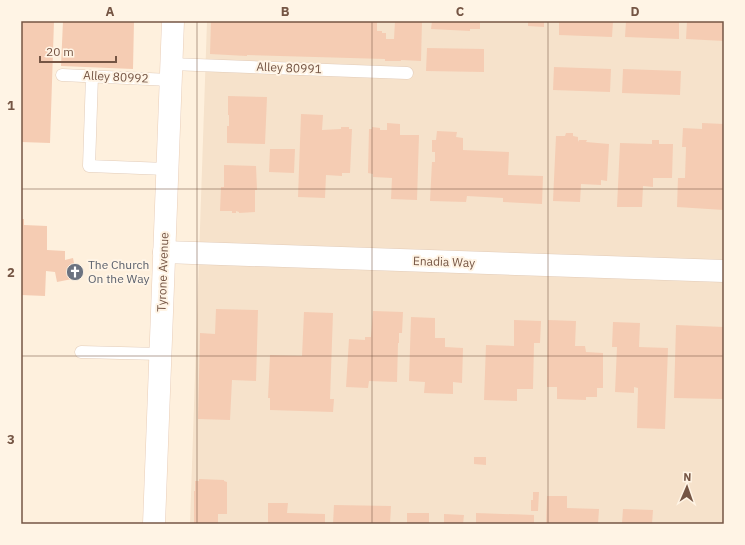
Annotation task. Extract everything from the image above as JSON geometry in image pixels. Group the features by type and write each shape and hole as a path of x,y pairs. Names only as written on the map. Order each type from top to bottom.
{"street":[{"name":"Tyrone Avenue","path":"154,524 166,169 173,21"},
{"name":"Enadia Way","path":"164,252 724,271"}],"lane":[{"name":"Alley 80991","path":"171,72 407,73"},
{"name":"Alley 80992","path":"62,75 92,76 171,72"},
{"path":"92,76 89,166 166,169"},
{"path":"81,352 160,354"}],"shaded area":[{"path":"207,21 724,21 724,524 190,524"}],"building":[{"path":"21,21 54,21 50,143 21,142"},
{"path":"63,21 134,21 133,69 61,66"},
{"path":"211,21 377,21 377,31 386,33 386,39 394,39 395,21 422,21 421,61 210,54"},
{"path":"432,21 480,21 480,29 470,29 470,31 431,29"},
{"path":"528,21 544,21 544,27 528,26"},
{"path":"559,21 613,21 612,37 559,35"},
{"path":"626,21 679,21 679,39 625,37"},
{"path":"687,21 724,21 724,41 686,39"},
{"path":"427,48 484,49 484,72 426,71"},
{"path":"554,67 611,69 610,92 553,90"},
{"path":"623,69 681,71 680,95 622,93"},
{"path":"228,96 267,97 265,144 227,143 227,126 229,126"},
{"path":"301,114 323,115 322,130 341,129 341,127 349,127 349,129 352,129 350,173 342,173 342,176 326,175 325,198 298,197"},
{"path":"387,123 400,124 400,135 419,135 417,200 391,199 392,178 373,177 373,174 368,173 369,129 372,129 372,127 380,128 380,130 387,130"},
{"path":"702,123 724,124 724,210 677,207 678,178 685,178 686,147 682,147 683,128 702,129"},
{"path":"437,131 457,132 456,137 463,138 463,150 509,152 508,175 543,176 542,204 503,202 503,198 467,196 466,202 430,201 432,162 435,162 435,152 432,152 432,140 436,140"},
{"path":"566,133 573,133 573,136 578,137 578,142 579,140 587,140 586,142 609,144 607,181 601,180 601,185 581,184 580,202 553,201 556,136 565,136"},
{"path":"652,140 659,140 659,144 673,144 672,178 653,178 653,187 643,186 642,207 617,207 620,143 652,144"},
{"path":"270,149 295,149 294,173 269,172"},
{"path":"224,165 256,166 257,190 255,190 255,212 239,213 236,211 236,213 232,213 232,211 220,211 221,187 224,187"},
{"path":"21,219 24,219 24,225 47,226 47,250 65,251 65,260 73,258 77,278 57,282 55,272 46,271 45,296 21,295"},
{"path":"216,309 258,310 256,381 232,380 230,420 198,419 200,333 215,334"},
{"path":"373,311 403,312 402,333 399,333 398,343 397,382 369,381 368,388 346,387 349,339 365,340 365,337 371,337"},
{"path":"304,312 333,313 330,399 334,399 333,412 270,410 270,398 268,398 270,355 302,356"},
{"path":"411,317 435,318 435,338 445,338 445,347 463,348 462,383 453,382 453,394 424,393 425,382 409,381"},
{"path":"514,320 541,321 540,343 534,343 533,389 517,389 517,401 484,400 486,345 514,346"},
{"path":"548,320 576,321 575,346 585,346 586,352 603,353 603,388 597,388 597,397 586,397 586,400 557,399 557,387 547,387"},
{"path":"613,322 640,323 639,347 668,348 665,429 637,428 638,388 634,387 634,393 615,392 617,347 612,347"},
{"path":"676,325 724,327 724,399 674,398"},
{"path":"474,457 486,457 486,465 474,464"},
{"path":"199,479 224,480 227,482 227,514 218,514 218,524 194,524 195,481 199,481"},
{"path":"533,492 539,492 538,511 531,511"},
{"path":"547,496 567,496 567,508 599,509 598,524 546,524"},
{"path":"268,503 288,503 287,513 325,514 325,524 268,524"},
{"path":"334,505 391,506 390,524 333,524"},
{"path":"623,509 653,510 652,524 622,524"},
{"path":"407,513 429,513 429,524 407,524"},
{"path":"476,513 534,515 534,524 476,524"},
{"path":"444,514 464,515 463,524 444,524"}],"place":[{"name":"The Church On the Way","path":"75,272"}]}
